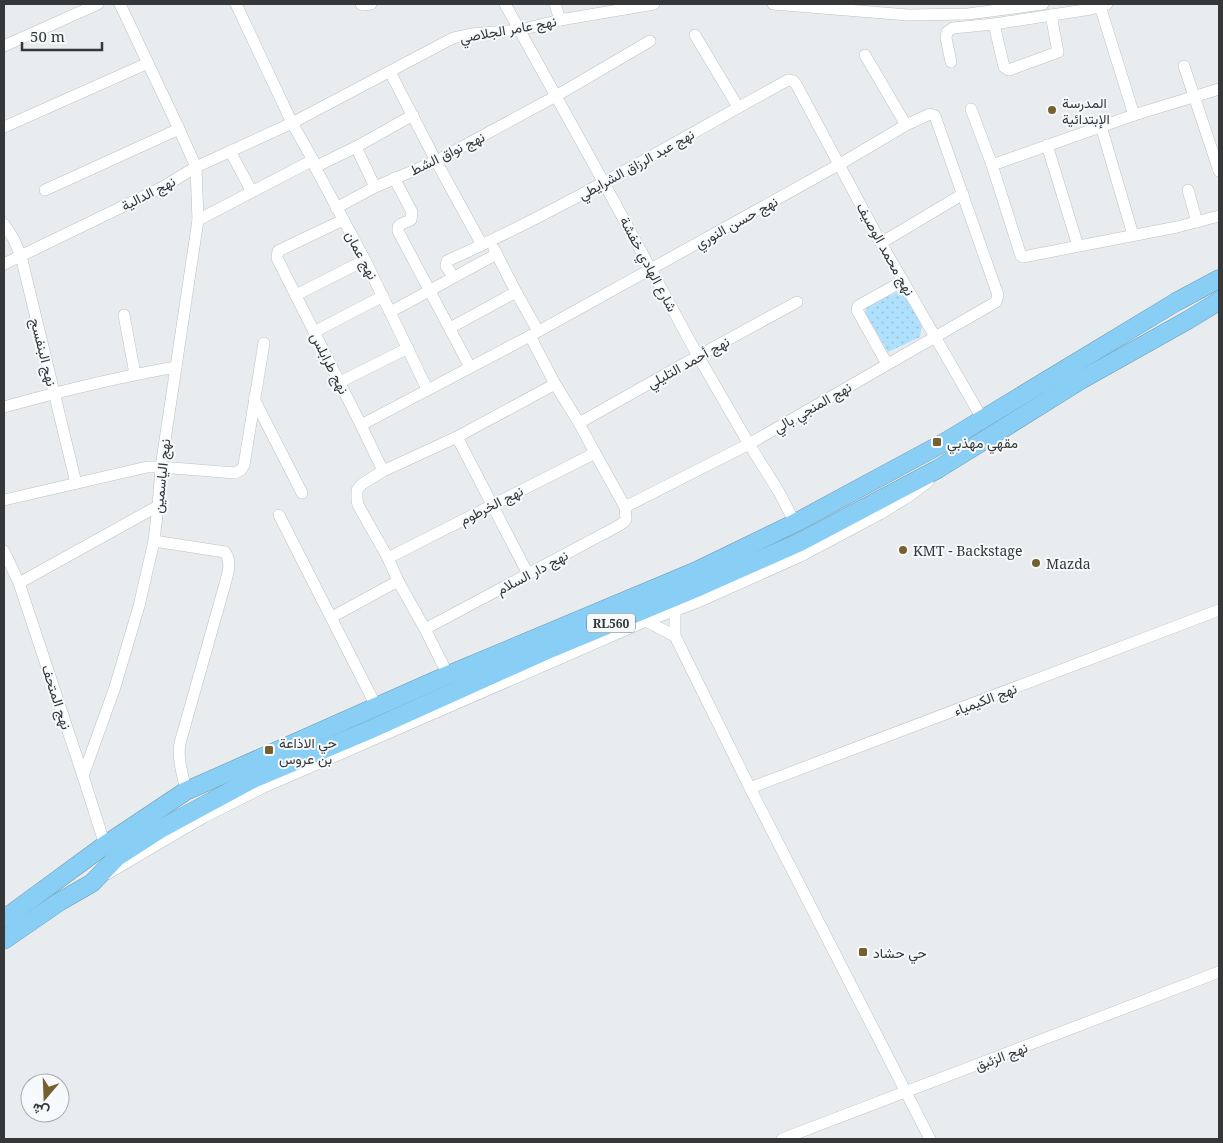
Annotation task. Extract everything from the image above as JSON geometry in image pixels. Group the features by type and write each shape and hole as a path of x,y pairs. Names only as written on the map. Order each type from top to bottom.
{"highway":[{"path":"1176,302 1201,280 1219,270"},
{"name":"RL560","path":"4,919 105,846 186,791 376,706 696,571 795,523 945,442 1176,302 1219,279"},
{"name":"RL560","path":"4,940 59,902 92,883 117,856 162,828 252,779 367,731 545,651 694,589 800,542 938,469 1081,380 1216,304"}],"street":[{"path":"4,46 98,4"},
{"path":"120,4 196,167"},
{"name":"نهج عمان","path":"236,4 292,123 365,260 427,390"},
{"path":"361,4 371,4"},
{"name":"شارع الهادي خفشة","path":"505,4 698,356 779,492 795,523"},
{"path":"554,4 560,20"},
{"name":"نهج عامر الجلاصي","path":"292,123 453,38 471,34 520,30 560,20 654,4"},
{"path":"773,4 907,9 968,14 980,8 1040,4"},
{"path":"951,62 946,38 947,32 953,28 994,24 1104,5 1134,115"},
{"path":"994,24 1004,68 1009,70 1058,52 1051,15"},
{"path":"695,35 738,107"},
{"name":"نهج نواق الشط","path":"336,208 394,178 436,161 556,96 650,41"},
{"path":"865,55 906,125"},
{"path":"4,128 148,63"},
{"path":"1184,66 1216,153 1219,171"},
{"path":"390,72 436,161 487,243 497,254 516,292 555,384 580,423 625,507"},
{"name":"نهج عبد الرزاق الشرايطي","path":"453,276 446,266 448,261 604,183 788,80"},
{"name":"نهج محمد الوصيف","path":"788,80 796,84 881,243 983,420"},
{"path":"992,164 1134,115 1219,89"},
{"path":"970,109 992,164 1024,258 1177,227 1219,216"},
{"name":"نهج حسن النوري","path":"362,425 651,269 840,164 906,125 930,114 935,116 963,194"},
{"path":"198,220 314,163 356,147 413,115"},
{"name":"نهج الدالية","path":"4,264 163,187 196,167 292,123"},
{"path":"1101,126 1133,235"},
{"path":"45,190 179,129"},
{"path":"1047,145 1078,246"},
{"path":"356,147 375,187"},
{"path":"230,151 252,192"},
{"name":"نهج الياسمين","path":"83,776 115,687 139,606 154,541 161,467 198,220 196,167"},
{"path":"394,178 412,212 410,220 401,224 398,227 398,231 470,367"},
{"path":"1188,190 1197,222"},
{"path":"881,243 963,194"},
{"name":"نهج المنجي بالي","path":"625,507 749,444 996,302 998,295 963,194"},
{"name":"نهج طرابلس","path":"343,220 278,251 276,255 362,425 383,471"},
{"name":"نهج البنفسج","path":"4,224 21,256 76,483"},
{"path":"390,312 430,291 453,276 497,254"},
{"path":"296,295 365,260"},
{"path":"887,364 857,308 903,281"},
{"path":"450,328 516,292"},
{"path":"314,332 383,296"},
{"name":"نهج أحمد التليلي","path":"580,423 797,302"},
{"path":"124,315 135,374"},
{"path":"4,500 147,467 235,473 241,470 244,465 264,343"},
{"path":"340,382 408,348"},
{"path":"4,407 135,374 176,367"},
{"path":"448,675 358,504 357,490 362,484 383,471 457,436 555,384"},
{"path":"254,399 302,493"},
{"path":"457,436 528,574"},
{"name":"نهج الخرطوم","path":"388,558 595,453"},
{"path":"92,883 204,817 264,787 646,621 700,601 803,555 880,514 909,496 928,481 938,469"},
{"path":"19,583 158,506"},
{"name":"نهج دار السلام","path":"425,629 618,526 626,519 625,507"},
{"path":"279,515 376,706"},
{"path":"154,541 225,552 230,564 180,743 180,763 186,791"},
{"name":"نهج المتحف","path":"4,551 19,583 105,846"},
{"path":"332,617 398,581"},
{"path":"676,610 675,636 750,788 930,1139"},
{"name":"نهج الكيمياء","path":"750,788 1219,610"},
{"path":"646,621 675,636"},
{"name":"نهج الزئبق","path":"782,1139 1219,972"}],"shaded area":[{"path":"903,289 922,326 920,337 888,352 865,313 867,307"}],"place":[{"name":"المدرسة الإبتدائية","path":"1052,110"},
{"name":"مقهي مهذبي","path":"937,442"},
{"name":"KMT - Backstage","path":"903,550"},
{"name":"Mazda","path":"1036,563"},
{"name":"حي الاذاعة بن عروس","path":"269,750"},
{"name":"حي حشاد","path":"863,952"}]}
